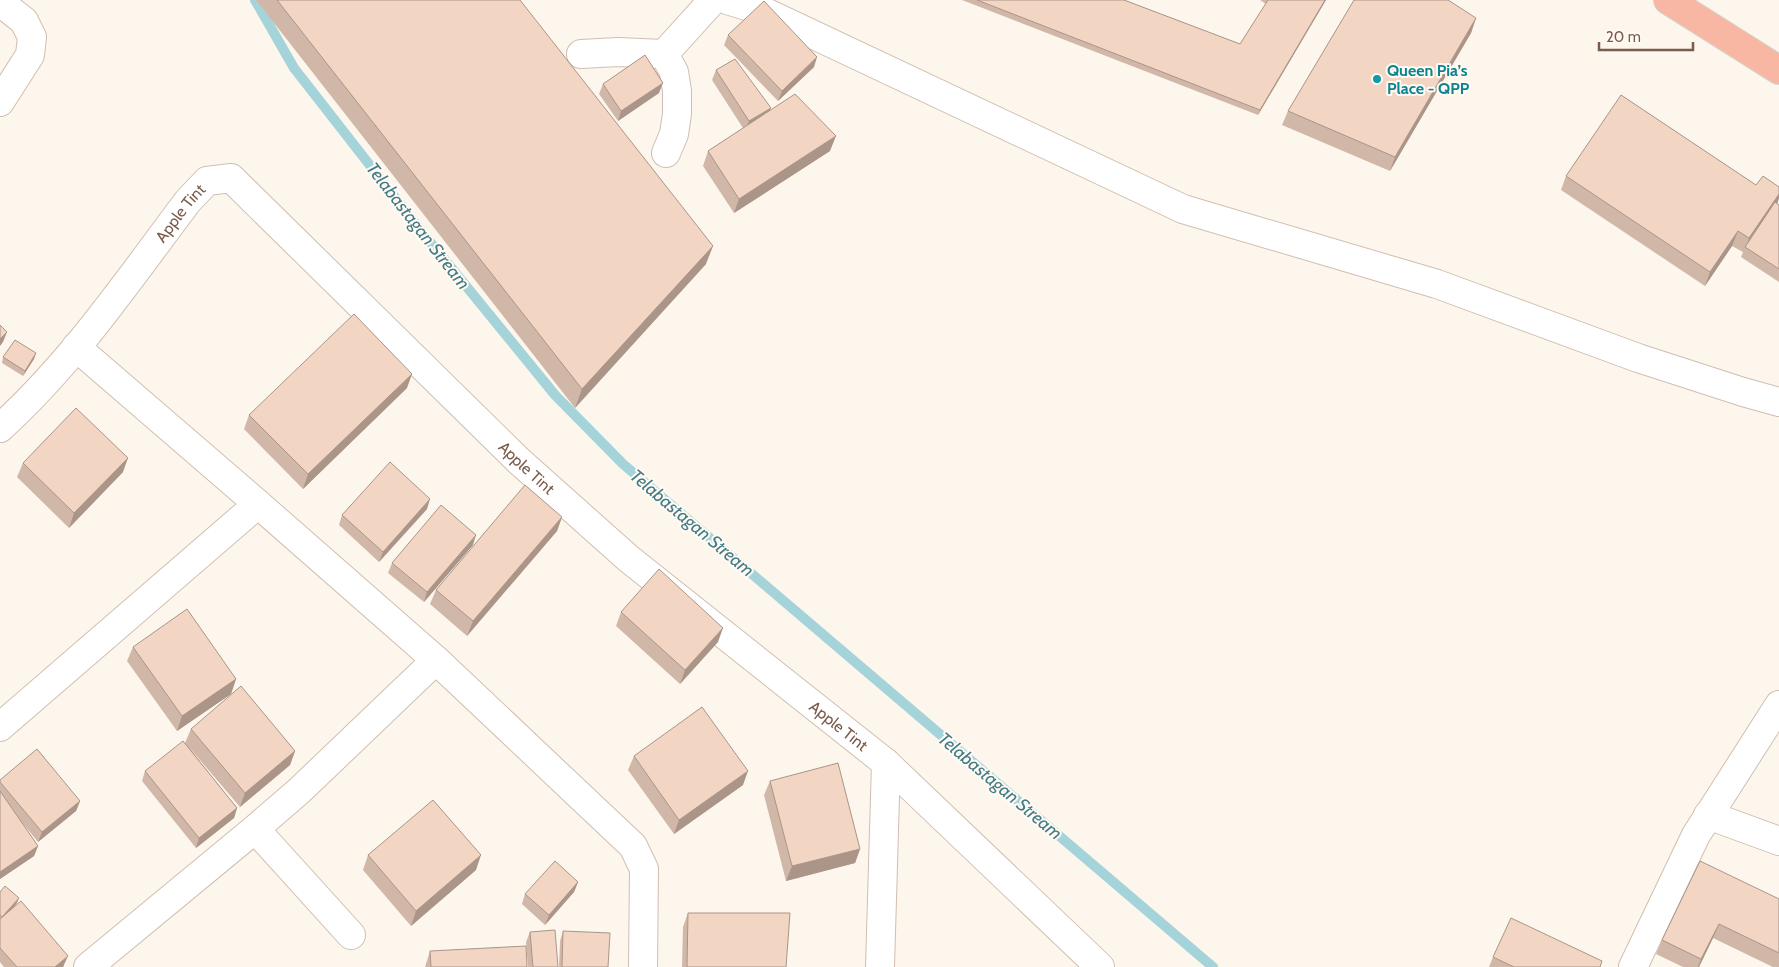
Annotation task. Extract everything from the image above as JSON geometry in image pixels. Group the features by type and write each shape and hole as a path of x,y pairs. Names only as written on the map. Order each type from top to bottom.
{"highway":[{"path":"1668,0 1779,70"}],"street":[{"path":"664,54 713,0"},
{"path":"728,0 763,11 1183,209 1437,284 1648,362 1779,402"},
{"path":"0,2 24,21 32,37 30,55 0,102"},
{"path":"581,54 618,52 664,54"},
{"path":"664,54 674,72 677,91 677,114 674,134 666,153"},
{"name":"Apple Tint","path":"0,428 40,389 76,347 188,201 206,181 231,178 520,461 630,559 886,764 1100,967"},
{"path":"76,347 436,660 633,846 644,869 643,967"},
{"path":"0,727 258,504"},
{"path":"88,967 299,791 436,660"},
{"path":"1632,967 1696,835 1779,705"},
{"path":"880,967 886,764"},
{"path":"1708,814 1779,841"},
{"path":"255,829 351,935"}],"building":[{"path":"277,0 520,0 713,246 582,389"},
{"path":"977,0 1124,0 1240,44 1268,0 1325,0 1260,110"},
{"name":"Queen Pia’s Place - QPP","path":"1354,0 1448,0 1476,18 1395,157 1288,111"},
{"path":"764,1 817,57 782,91 728,35"},
{"path":"645,55 663,83 621,111 603,84"},
{"path":"735,59 771,108 749,121 716,70"},
{"path":"795,94 836,136 739,199 708,151"},
{"path":"1621,95 1756,185 1763,176 1779,187 1779,194 1749,238 1738,231 1710,272 1566,176"},
{"path":"1775,202 1779,205 1779,269 1745,247"},
{"path":"354,314 412,374 308,474 249,415"},
{"path":"0,325 7,332 0,339"},
{"path":"15,340 36,353 25,371 3,357"},
{"path":"76,408 128,458 74,513 23,463"},
{"path":"390,462 430,499 383,552 342,515"},
{"path":"525,485 562,517 473,621 436,590"},
{"path":"441,505 476,535 427,592 392,563"},
{"path":"659,569 723,628 685,670 621,612"},
{"path":"187,609 236,679 182,716 133,647"},
{"path":"241,686 295,751 245,793 191,729"},
{"path":"702,707 748,771 679,820 634,756"},
{"path":"183,741 237,808 199,838 145,771"},
{"path":"37,749 80,801 42,832 0,782"},
{"path":"838,763 860,849 792,866 770,781"},
{"path":"0,791 38,846 0,872"},
{"path":"433,800 481,855 416,911 368,855"},
{"path":"555,861 578,882 549,915 525,894"},
{"path":"1700,861 1779,899 1779,953 1719,924 1701,959 1662,940"},
{"path":"5,886 19,898 2,917 0,915 0,892"},
{"path":"21,901 68,956 55,967 17,967 0,948 0,919"},
{"path":"688,913 790,913 786,967 687,967"},
{"path":"1511,918 1602,961 1600,967 1514,967 1493,957"},
{"path":"555,930 558,967 533,967 530,932"},
{"path":"563,931 610,933 608,967 562,967"},
{"path":"526,946 527,967 431,967 430,951"}],"waterway":[{"name":"Telabastagan Stream","path":"255,0 294,68 422,232 555,395 623,464 1213,967"}],"place":[{"name":"Queen Pia’s Place - QPP","path":"1377,79"}]}
